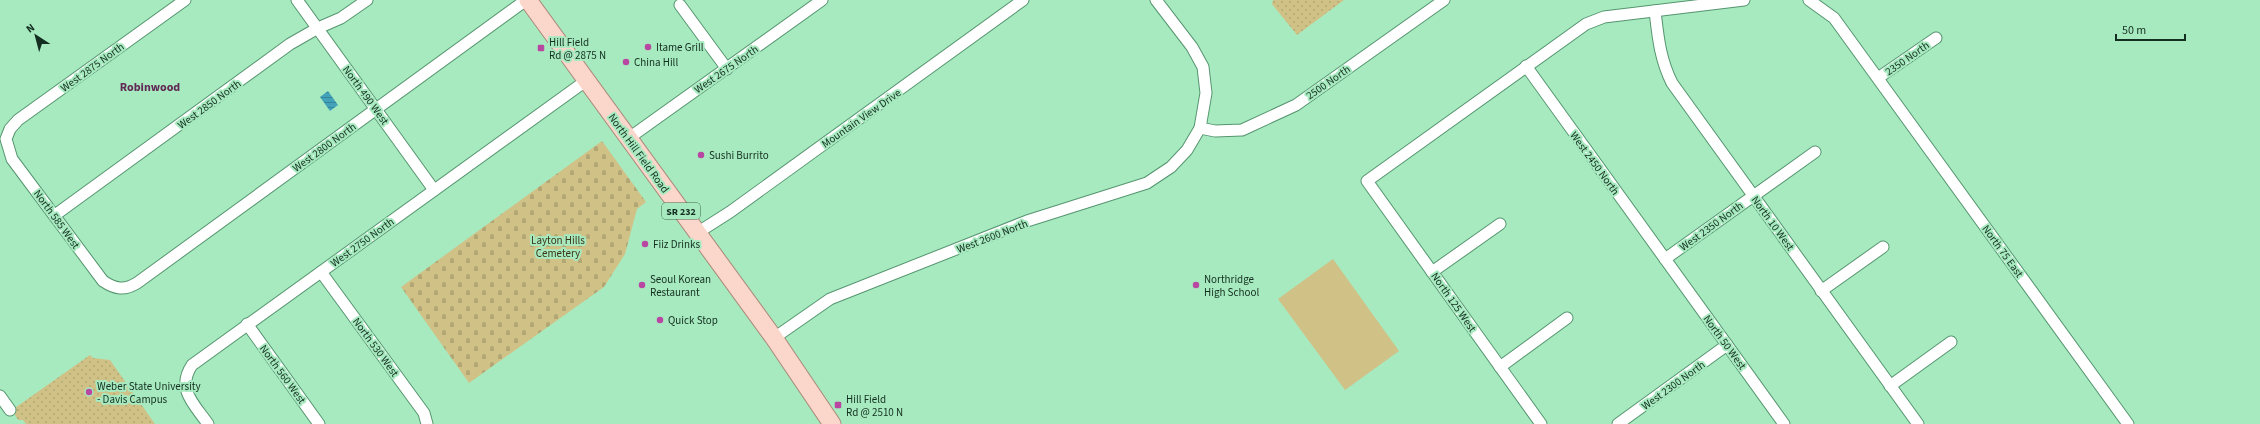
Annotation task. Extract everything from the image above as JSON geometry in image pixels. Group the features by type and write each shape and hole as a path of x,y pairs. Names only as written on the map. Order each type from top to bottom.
{"main road":[{"name":"North Hill Field Road","path":"527,0 587,80 774,338 832,424"}],"street":[{"name":"West 2875 North","path":"6,139 10,129 18,120 185,0"},
{"name":"North 490 West","path":"297,0 434,190"},
{"name":"West 2850 North","path":"55,215 290,44 318,28 341,18 367,0"},
{"name":"West 2800 North","path":"120,289 128,288 137,283 527,0"},
{"name":"West 2675 North","path":"629,138 822,0"},
{"name":"Mountain View Drive","path":"697,233 730,212 1023,0"},
{"path":"1156,0 1192,47 1203,66 1206,93 1200,128"},
{"name":"2500 North","path":"1200,128 1214,131 1242,130 1296,104 1444,0"},
{"path":"1526,66 1586,24 1604,17 1744,0"},
{"name":"North 75 East","path":"1810,0 1834,18 2128,424"},
{"path":"680,5 727,69"},
{"name":"North 10 West","path":"1655,11 1660,53 1664,67 1672,83 1918,424"},
{"name":"2350 North","path":"1878,78 1936,38"},
{"name":"North 125 West","path":"1526,66 1367,181 1541,424"},
{"name":"West 2450 North","path":"1526,66 1665,259"},
{"name":"West 2750 North","path":"208,424 190,398 184,386 186,375 192,365 587,80"},
{"name":"West 2600 North","path":"774,338 830,299 1027,221 1147,183 1171,167 1187,150 1200,128"},
{"name":"North 585 West","path":"6,139 12,158 103,281 120,289"},
{"name":"West 2350 North","path":"1665,259 1815,152"},
{"path":"1432,272 1500,224"},
{"path":"1821,291 1883,247"},
{"name":"North 50 West","path":"1665,259 1784,424"},
{"name":"North 530 West","path":"321,272 424,413 427,424"},
{"path":"1500,367 1567,318"},
{"name":"North 560 West","path":"247,324 319,424"},
{"path":"1890,386 1951,342"},
{"name":"West 2300 North","path":"1618,424 1727,345"},
{"path":"0,396 10,410"}],"green space":[{"path":"1273,0 1344,0 1297,35 1272,4"},
{"name":"Layton Hills Cemetery","path":"602,141 646,202 637,209 625,254 604,287 469,383 401,287"},
{"path":"1333,259 1399,351 1345,390 1278,299"},
{"name":"Weber State University - Davis Campus","path":"90,355 93,358 110,360 155,424 26,424 23,420 18,420 12,410"}],"water":[{"path":"328,91 338,105 330,111 320,97"}],"place":[{"name":"Itame Grill","path":"648,47"},
{"name":"Hill Field Rd @ 2875 N","path":"541,48"},
{"name":"China Hill","path":"626,62"},
{"name":"Sushi Burrito","path":"701,155"},
{"name":"Fiiz Drinks","path":"645,244"},
{"name":"Seoul Korean Restaurant","path":"642,285"},
{"name":"Northridge High School","path":"1196,285"},
{"name":"Quick Stop","path":"660,320"},
{"name":"Weber State University - Davis Campus","path":"89,392"},
{"name":"Hill Field Rd @ 2510 N","path":"838,405"}],"district":[{"name":"Robinwood","path":"150,87"}]}
